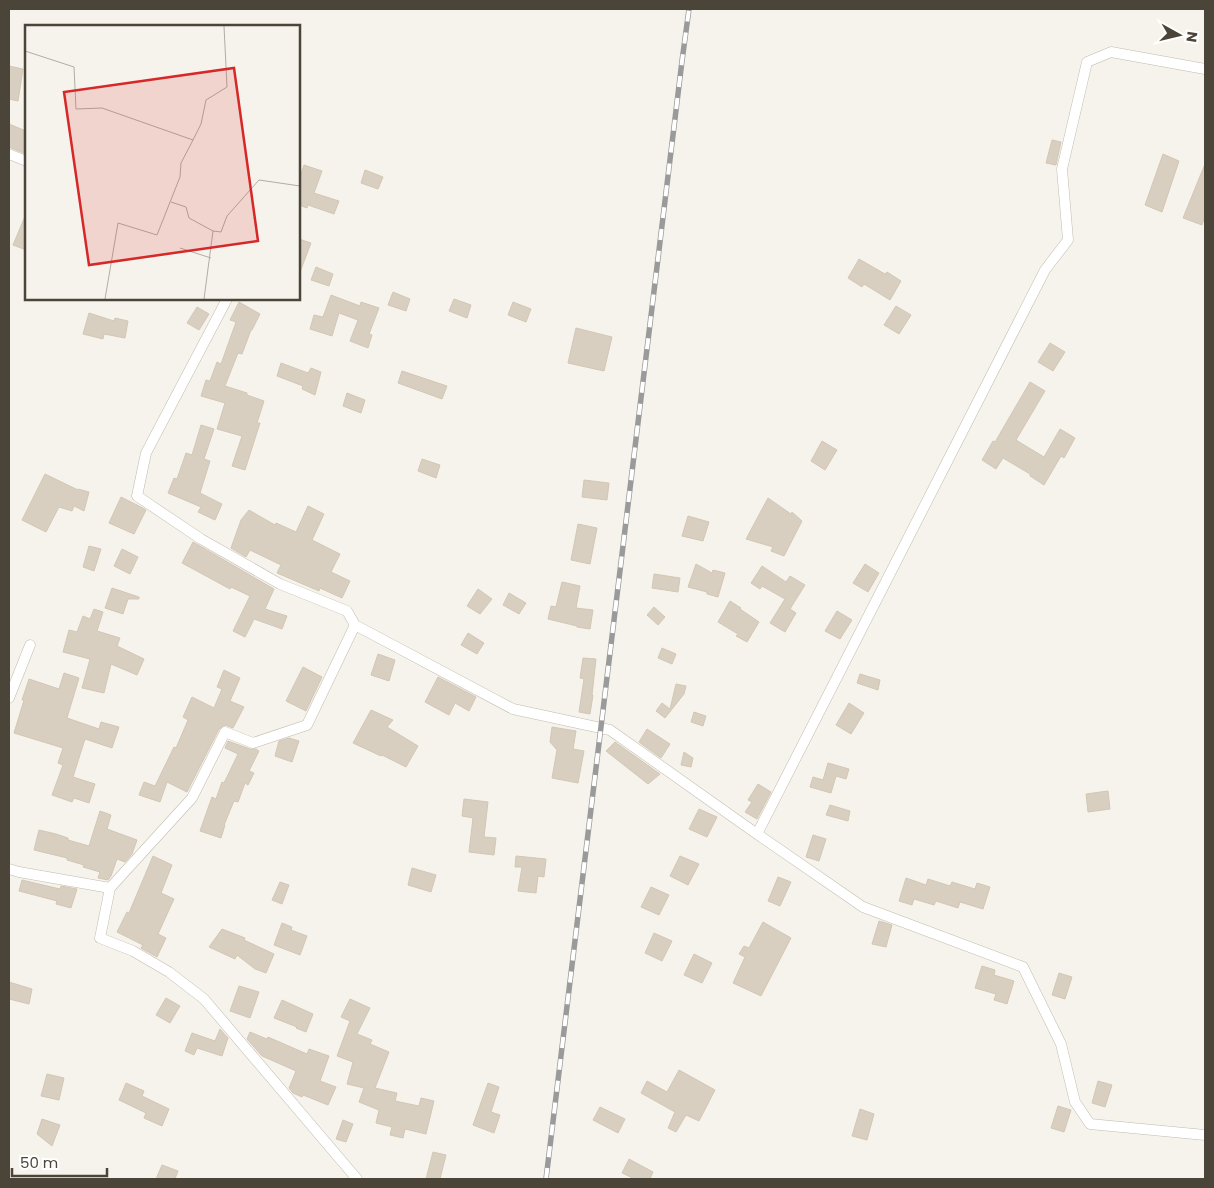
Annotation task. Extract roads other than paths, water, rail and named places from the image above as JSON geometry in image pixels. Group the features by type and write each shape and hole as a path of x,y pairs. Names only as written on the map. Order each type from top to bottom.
{"street":[{"path":"757,834 1045,270 1068,240 1062,169 1087,62 1111,52 1205,69"},
{"path":"9,154 25,160"},
{"path":"226,300 146,453 138,496 200,539 280,584 346,611 355,625 513,709 610,730 863,907 1022,966 1061,1044 1075,1102 1090,1124 1205,1135"},
{"path":"355,625 307,725 253,743 225,732 192,798 110,888 100,938 133,951 169,972 204,999 357,1179"},
{"path":"9,698 30,645"},
{"path":"9,869 110,888"}],"railway":[{"path":"546,1179 689,9"}]}
